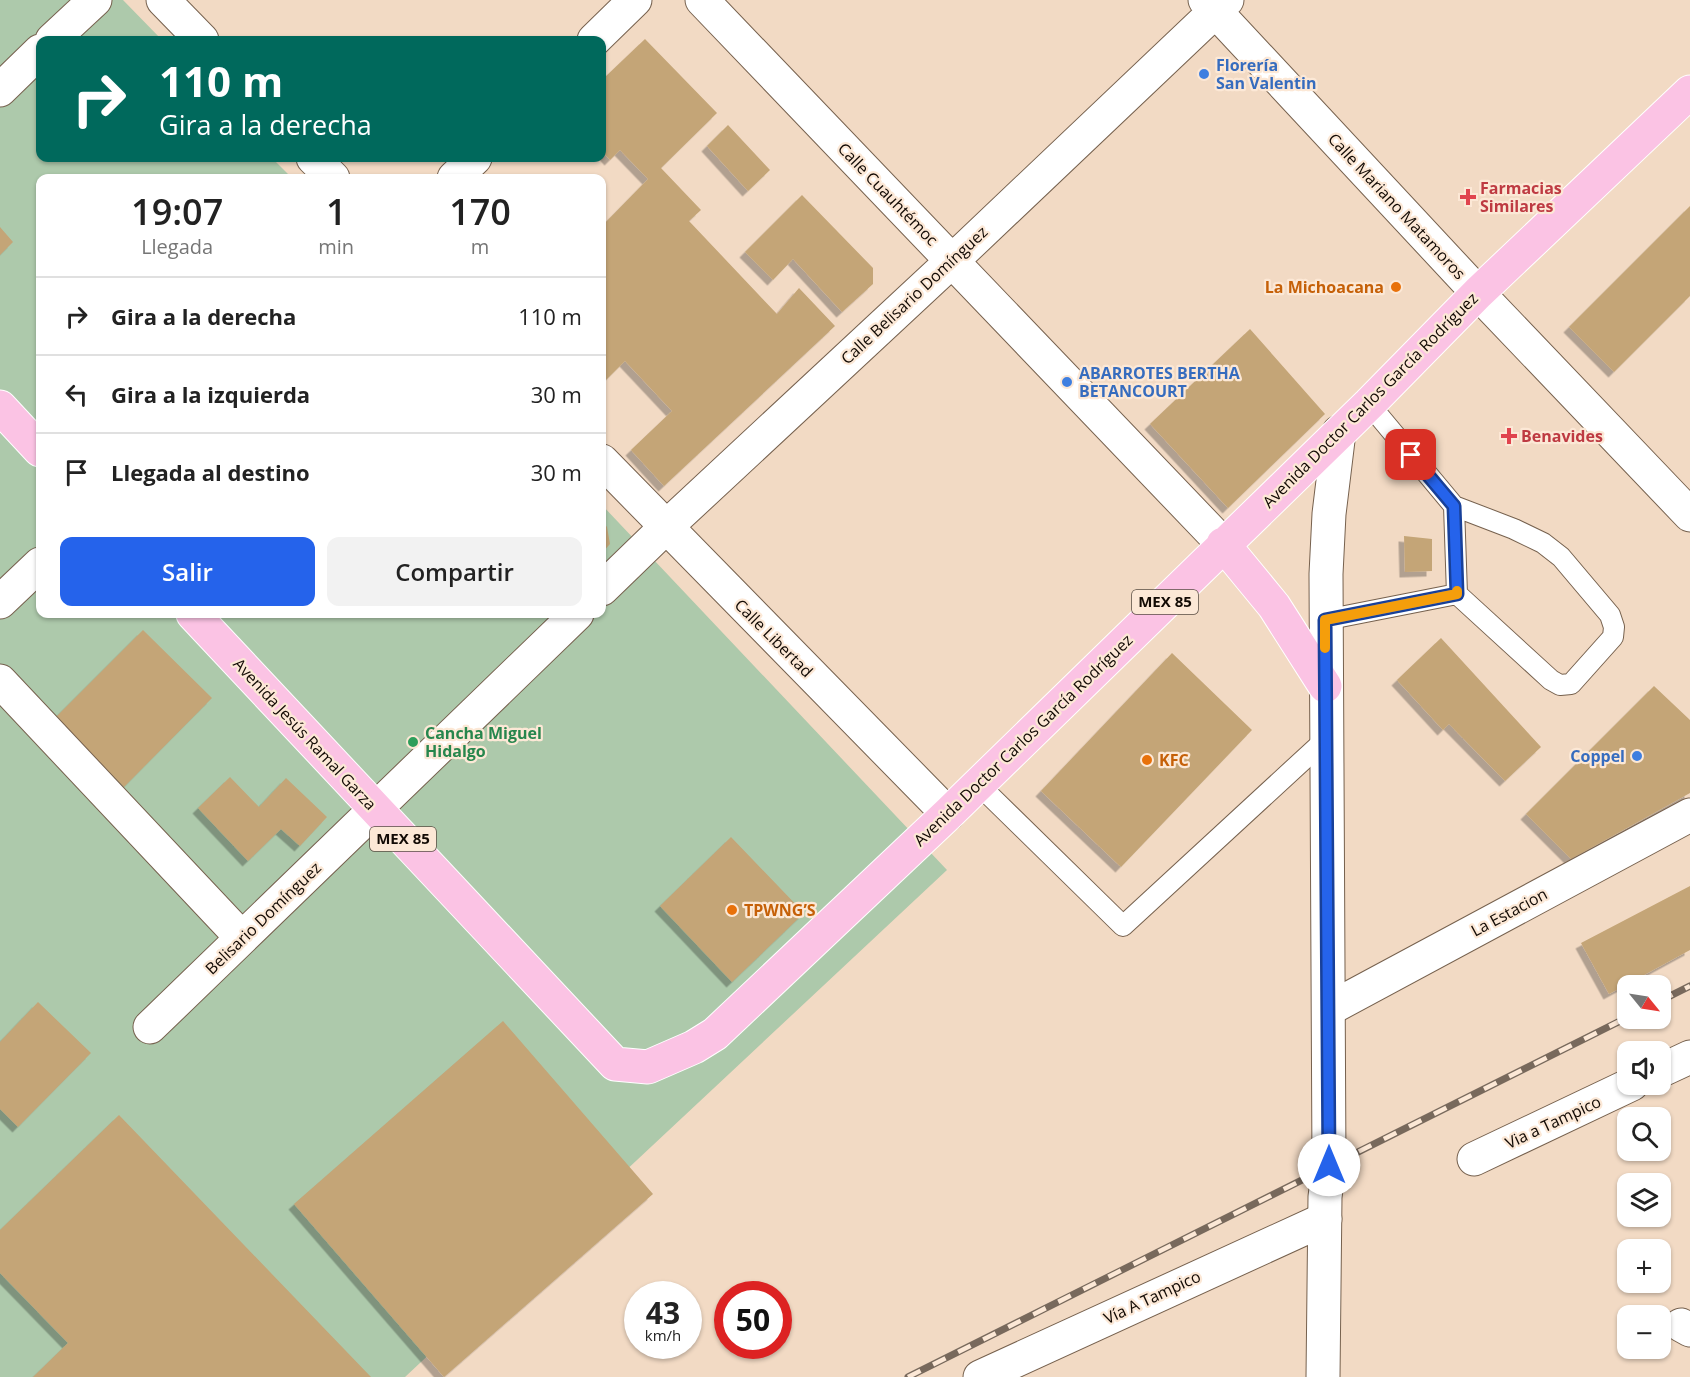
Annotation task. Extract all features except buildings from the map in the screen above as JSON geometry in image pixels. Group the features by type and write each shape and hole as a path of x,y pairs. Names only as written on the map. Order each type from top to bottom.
{"main road":[{"name":"Avenida Doctor Carlos García Rodríguez","path":"615,1064 648,1067 694,1047 715,1034 948,814 1369,404 1478,293 1690,92"},
{"path":"0,407 36,446"},
{"path":"1223,544 1274,606 1325,686"},
{"name":"Avenida Jesús Ramal Garza","path":"197,618 615,1064"}],"street":[{"path":"56,36 95,0"},
{"path":"163,0 198,36"},
{"path":"598,36 635,0"},
{"name":"Calle Cuauhtémoc","path":"702,0 1223,544"},
{"name":"Calle Belisario Domínguez","path":"606,585 952,261 1216,4"},
{"name":"Calle Mariano Matamoros","path":"1216,4 1478,293 1690,515"},
{"path":"0,90 36,55"},
{"path":"317,162 329,174"},
{"path":"458,174 471,162"},
{"path":"1323,1377 1325,1219 1329,1165 1325,620 1329,514 1339,432"},
{"name":"Calle Libertad","path":"606,465 665,528 948,814"},
{"path":"0,602 36,568"},
{"path":"376,810 573,618"},
{"path":"0,681 242,938"},
{"name":"Belisario Domínguez","path":"150,1027 376,810"},
{"name":"La Estacion","path":"1329,1009 1690,816"},
{"path":"1671,1066 1690,1057"},
{"name":"Via a Tampico","path":"1474,1159 1617,1091"},
{"name":"Vía A Tampico","path":"980,1377 1325,1219"}],"lane":[{"path":"1369,404 1454,506 1543,543 1561,557 1610,615 1614,627 1612,637 1571,684 1560,685 1551,681 1457,594 1454,506"},
{"path":"1325,620 1457,594"},
{"path":"978,784 1123,926 1326,739"}],"green space":[{"name":"Cancha Miguel Hidalgo","path":"0,0 123,0 158,36 36,36 36,162 276,162 288,174 36,174 36,618 606,618 606,509 947,870 405,1377 0,1377"}],"railway":[{"path":"1671,996 1690,986"},
{"path":"908,1377 1617,1022"}],"slow traffic":[{"path":"1325,648 1325,620 1457,594 1457,591"}],"place":[{"name":"Florería San Valentin","path":"1204,74"},
{"name":"Farmacias Similares","path":"1468,197"},
{"name":"La Michoacana","path":"1396,287"},
{"name":"ABARROTES BERTHA BETANCOURT","path":"1067,382"},
{"name":"Benavides","path":"1509,436"},
{"name":"Cancha Miguel Hidalgo","path":"413,742"},
{"name":"Coppel","path":"1637,756"},
{"name":"KFC","path":"1147,760"},
{"name":"TPWNG’S","path":"732,910"}],"route":[{"path":"1329,1165 1325,620 1457,594 1454,506 1411,455"}]}
